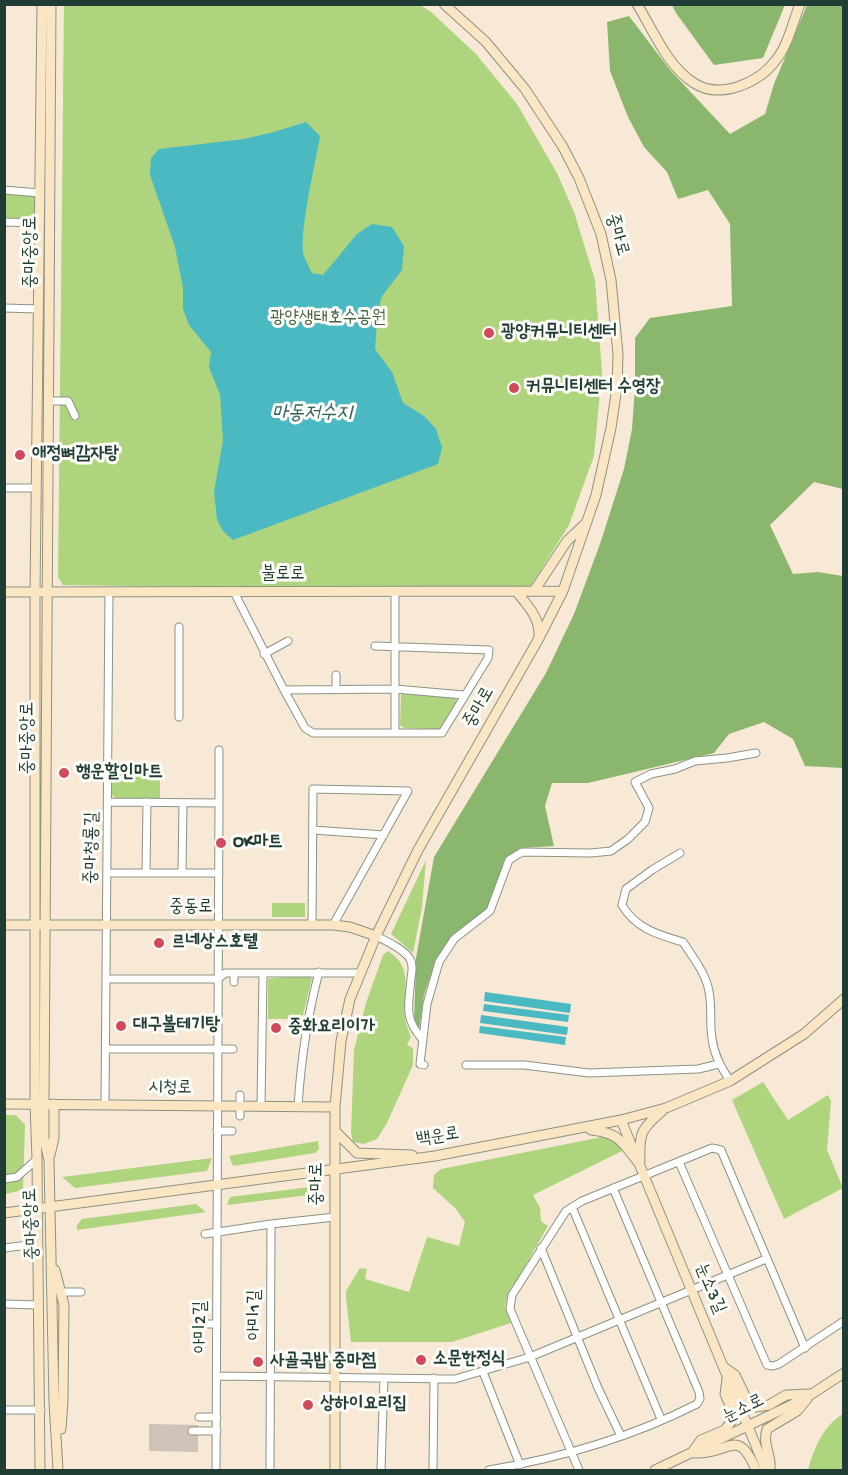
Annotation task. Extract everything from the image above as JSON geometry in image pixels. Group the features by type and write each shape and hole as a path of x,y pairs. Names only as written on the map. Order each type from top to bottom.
{"street":[{"name":"중마중앙로","path":"42,4 35,592 39,925 58,1470"},
{"name":"중마중앙로","path":"39,925 47,592 51,4"},
{"name":"중마로","path":"335,1470 334,1131 341,1041 350,999 359,973 418,850 538,640 562,591 589,520 604,465 616,387 618,354 611,280 601,234 579,178 563,147 525,88 486,42 444,4"},
{"path":"637,4 670,59 680,71 694,83 714,91 736,88 771,66 781,53 800,4"},
{"path":"4,190 40,193"},
{"path":"4,222 39,223"},
{"path":"4,308 38,309"},
{"path":"48,401 68,401 75,416"},
{"path":"4,488 36,488"},
{"path":"516,591 534,591 567,542 589,520"},
{"path":"395,591 395,733"},
{"path":"516,591 540,626 538,640"},
{"name":"불로로","path":"4,592 562,591"},
{"name":"중마청룡길","path":"105,1104 109,592"},
{"path":"234,592 264,654 305,728 313,733 442,733 488,658 489,650 375,646"},
{"path":"179,627 179,717"},
{"path":"264,654 288,641"},
{"path":"336,675 336,690"},
{"path":"284,690 395,689 464,695"},
{"name":"아미2길","path":"216,1470 219,750"},
{"path":"424,1065 420,1064 422,1040 428,1004 439,962 454,939 490,910 509,860 522,852 611,851 628,839 645,822 649,808 635,782 651,774 675,769 695,761 756,753"},
{"path":"312,925 313,789 408,791 333,925"},
{"path":"108,802 219,803"},
{"path":"146,873 147,802"},
{"path":"182,873 183,803"},
{"path":"313,830 384,835"},
{"path":"680,853 652,870 626,890 622,905 627,914 656,935 683,942 697,963 708,987 712,1008 712,1038 719,1064 730,1081"},
{"path":"107,873 219,873"},
{"name":"중동로","path":"4,925 333,925 350,927 376,936"},
{"path":"376,936 403,952 410,960 412,972 409,1016 411,1027 422,1040"},
{"path":"298,1106 306,1025 319,972"},
{"path":"107,979 218,979 225,973 359,973"},
{"path":"234,973 234,982"},
{"path":"261,1106 263,973"},
{"name":"백운로","path":"4,1214 435,1156 621,1120 666,1108 730,1081 804,1034 843,999"},
{"path":"106,1049 233,1049"},
{"path":"466,1065 524,1065 589,1073 698,1068 719,1064"},
{"path":"240,1095 240,1116"},
{"name":"시청로","path":"4,1104 335,1107"},
{"name":"중마중앙로","path":"40,1470 37,1159 44,1104"},
{"path":"583,1129 608,1132 615,1136 638,1162 640,1161 641,1133 646,1124 666,1108"},
{"name":"눈소3길","path":"621,1120 768,1470"},
{"path":"218,1131 232,1131"},
{"path":"334,1131 357,1154 435,1156"},
{"path":"579,1470 510,1309 510,1302 512,1295 561,1218 582,1201 712,1148 721,1150 806,1348"},
{"path":"4,1179 17,1177 37,1159"},
{"path":"679,1162 767,1365 779,1364 843,1321"},
{"path":"489,1470 571,1452 621,1436 697,1404 700,1399 613,1188"},
{"path":"572,1207 661,1419"},
{"path":"205,1234 335,1217"},
{"name":"아미1길","path":"270,1470 271,1224"},
{"path":"4,1248 37,1244"},
{"path":"541,1248 577,1338 621,1436"},
{"path":"50,1251 64,1305 63,1400 58,1452"},
{"path":"217,1376 454,1379 530,1357 766,1259"},
{"path":"60,1292 81,1292"},
{"path":"4,1304 38,1305"},
{"path":"205,1324 217,1324"},
{"path":"723,1366 735,1375 747,1400 756,1407 769,1406 786,1395 813,1393"},
{"path":"483,1372 520,1465"},
{"name":"눈소로","path":"655,1470 813,1393 843,1373"},
{"path":"692,1453 701,1440 725,1430 732,1420 732,1410 725,1394 727,1377"},
{"path":"381,1470 384,1378"},
{"path":"433,1470 434,1378"},
{"path":"768,1470 771,1462 764,1442 767,1429 797,1411 813,1393"},
{"path":"4,1410 41,1410"},
{"path":"199,1417 216,1417"},
{"path":"192,1431 216,1431"},
{"path":"692,1453 708,1454 739,1445 745,1448 756,1470"}],"shaded area":[{"path":"149,1424 198,1425 198,1452 149,1451"}],"green space":[{"name":"광양생태호수공원","path":"64,5 420,5 431,12 476,54 517,104 557,173 574,212 595,280 602,372 594,456 569,525 527,592 63,585 58,577"},
{"path":"672,5 785,5 763,58 714,65"},
{"path":"807,5 843,5 843,489 814,482 770,525 793,574 818,572 843,576 843,768 805,766 793,739 764,722 729,734 714,753 588,783 552,783 545,806 554,846 520,848 505,859 488,909 453,935 436,959 424,995 419,1030 414,1022 416,958 434,857 546,673 574,614 624,469 632,429 635,338 650,318 732,306 730,224 708,190 678,199 667,172 644,147 628,117 610,71 607,22 629,16 670,70 730,134 765,114 774,84"},
{"path":"5,193 37,193 37,223 5,221"},
{"path":"405,692 453,696 457,701 440,730 404,728 400,725 401,695"},
{"path":"117,765 160,765 160,800 117,800 112,795 112,768"},
{"path":"426,860 422,907 413,953 391,934"},
{"path":"272,903 305,903 305,917 272,917"},
{"path":"388,951 402,965 406,981 405,1019 411,1037 407,1045 413,1048 413,1065 387,1123 377,1139 364,1144 353,1142 351,1133 354,1050 366,1003 383,955"},
{"path":"293,976 312,978 302,1019 268,1019 268,979"},
{"path":"763,1082 788,1120 828,1095 831,1101 827,1150 843,1188 784,1219 732,1100"},
{"path":"5,1115 16,1115 25,1125 23,1190 5,1194"},
{"path":"607,1136 619,1145 622,1151 533,1195 540,1208 541,1221 548,1226 507,1298 505,1307 511,1323 452,1342 351,1342 346,1291 360,1268 367,1269 365,1279 409,1292 427,1237 459,1246 465,1222 455,1208 433,1188 434,1175 441,1169"},
{"path":"318,1141 319,1149 315,1153 233,1166 229,1156"},
{"path":"212,1158 207,1171 75,1188 62,1177"},
{"path":"310,1187 317,1194 227,1205 230,1197"},
{"path":"196,1204 206,1212 77,1230 77,1225 82,1219"},
{"path":"843,1414 843,1470 808,1470 820,1438"}],"water":[{"name":"마동저수지","path":"306,122 320,136 303,232 304,256 312,273 323,275 357,234 372,224 392,227 404,246 402,270 382,296 378,310 375,349 392,372 403,403 424,416 436,429 442,447 438,464 233,540 223,531 217,520 214,492 223,440 220,395 209,367 211,352 189,325 183,309 183,288 175,247 150,175 151,158 159,149 244,139"},
{"path":"485,992 571,1004 570,1013 484,1001"},
{"path":"484,1004 569,1015 568,1022 483,1011"},
{"path":"481,1015 568,1027 567,1035 480,1023"},
{"path":"480,1026 566,1037 565,1045 479,1033"}],"place":[{"name":"광양커뮤니티센터","path":"489,333"},
{"name":"커뮤니티센터 수영장","path":"514,388"},
{"name":"애정뼈감자탕","path":"20,455"},
{"name":"행운할인마트","path":"64,773"},
{"name":"OK마트","path":"221,843"},
{"name":"르네상스호텔","path":"159,943"},
{"name":"대구볼테기탕","path":"121,1026"},
{"name":"중화요리이가","path":"276,1028"},
{"name":"소문한정식","path":"421,1360"},
{"name":"사골국밥 중마점","path":"258,1362"},
{"name":"상하이요리집","path":"308,1405"}]}
